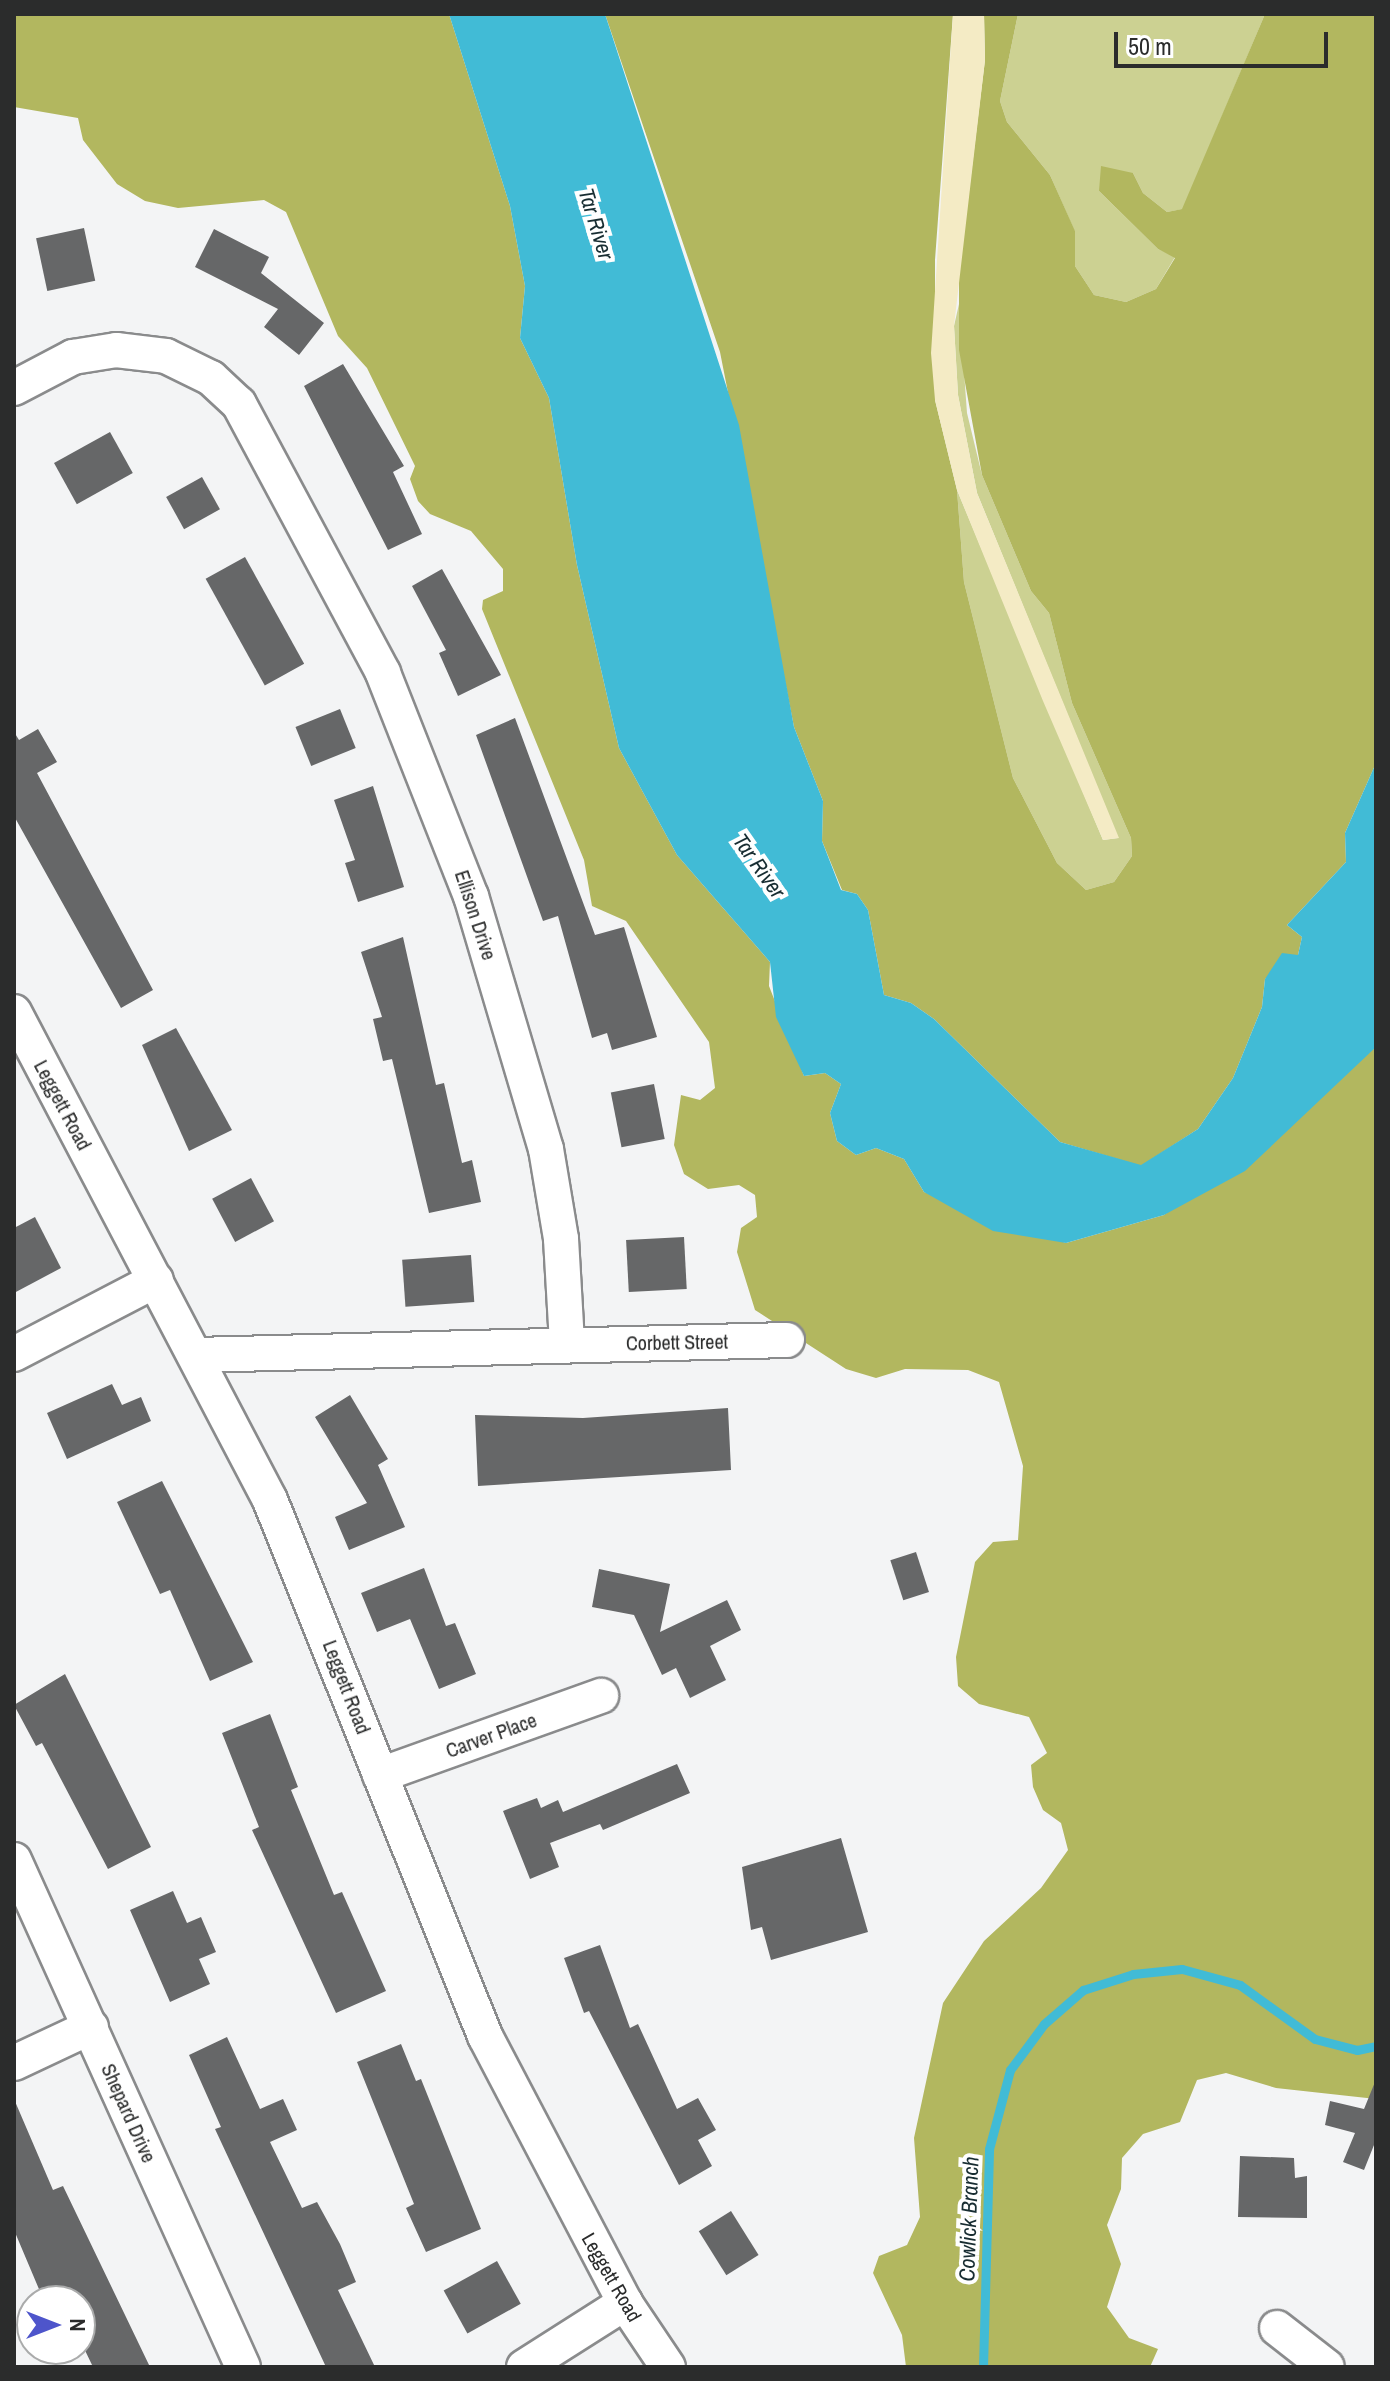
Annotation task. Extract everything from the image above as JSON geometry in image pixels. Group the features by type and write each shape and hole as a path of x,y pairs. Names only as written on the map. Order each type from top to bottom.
{"street":[{"name":"Ellison Drive","path":"14,388 73,357 116,350 166,356 211,378 239,404 389,687 471,896 546,1149 561,1239 567,1344"},
{"name":"Leggett Road","path":"14,1012 270,1500 485,2036 625,2303 668,2367"},
{"path":"14,1354 156,1280"},
{"name":"Corbett Street","path":"567,1344 787,1340"},
{"path":"195,1355 567,1344"},
{"name":"Carver Place","path":"380,1775 601,1696"},
{"name":"Shepard Drive","path":"14,1860 243,2367"},
{"path":"14,2063 91,2027"},
{"path":"524,2367 625,2303"},
{"path":"1277,2328 1327,2367"}],"green space":[{"path":"14,14 449,14 510,206 525,286 520,338 549,398 577,565 619,748 677,855 770,962 769,986 804,1076 825,1073 841,1084 830,1113 837,1141 856,1155 876,1148 904,1159 924,1192 1066,1243 1164,1215 1376,1047 1376,2099 1276,2088 1226,2073 1197,2080 1180,2122 1143,2134 1122,2158 1121,2189 1107,2225 1121,2264 1107,2307 1129,2338 1158,2349 1150,2367 906,2367 902,2335 873,2273 879,2256 907,2245 920,2217 914,2138 943,2003 984,1941 1041,1888 1068,1850 1061,1823 1043,1810 1033,1787 1031,1765 1047,1753 1029,1717 979,1704 958,1686 956,1657 975,1562 993,1542 1018,1540 1023,1466 999,1382 968,1370 905,1369 876,1378 846,1369 755,1310 737,1252 741,1228 757,1217 755,1195 739,1185 708,1189 684,1174 674,1145 681,1095 700,1100 715,1088 709,1042 626,921 592,906 584,860 482,609 483,600 503,591 503,569 471,531 430,514 418,501 410,479 415,466 367,368 338,336 286,212 264,200 178,208 145,201 117,184 83,140 78,118 14,107"},
{"path":"605,14 953,14 935,260 935,400 957,490 964,582 1013,778 1057,863 1086,890 1114,882 1132,856 1131,838 1072,703 1049,613 1031,591 982,475 959,350 959,273 985,60 984,14 1018,14 1000,101 1007,122 1050,175 1075,231 1075,266 1094,295 1126,302 1156,289 1175,258 1158,249 1099,191 1101,166 1133,173 1143,193 1167,212 1182,209 1265,14 1376,14 1376,763 1345,833 1346,862 1287,925 1302,937 1298,955 1265,979 1262,1007 1233,1078 1198,1129 1141,1166 1060,1142 934,1019 911,1003 884,995 868,910 857,894 842,890 822,841 823,801 794,727 720,352"},
{"path":"1018,14 1265,14 1183,209 1167,212 1143,193 1133,173 1099,191 1158,249 1175,257 1156,289 1126,302 1094,295 1075,266 1075,232 1050,175 1007,122 1000,101"},
{"path":"959,304 967,413 982,475 1031,591 1049,613 1072,703 1131,838 1132,856 1114,882 1086,890 1057,863 1013,778 964,582 957,490 1103,840 1118,838 977,493 958,395 954,326"}],"sand":[{"path":"953,14 984,14 985,60 954,326 958,395 977,493 1119,838 1103,840 1043,701 957,490 935,400 931,353"}],"water":[{"name":"Tar River","path":"449,14 605,14 739,425 794,727 823,801 822,841 841,890 857,894 868,910 884,995 911,1003 934,1019 1060,1142 1141,1165 1198,1129 1233,1078 1262,1007 1265,979 1282,953 1298,955 1302,937 1287,925 1346,862 1345,833 1376,763 1376,1047 1245,1171 1164,1215 1066,1243 993,1231 924,1192 904,1159 876,1148 856,1155 837,1141 830,1113 841,1084 825,1073 804,1076 776,1017 770,962 677,855 619,748 577,565 549,398 520,338 525,286 510,206"}],"building":[{"path":"84,228 95,281 47,291 36,238"},
{"path":"214,229 269,257 261,273 324,323 299,355 264,327 278,309 195,267"},
{"path":"343,364 404,466 393,472 422,534 388,550 304,386"},
{"path":"110,432 133,473 77,504 54,463"},
{"path":"202,477 220,509 184,529 166,497"},
{"path":"245,557 304,664 265,686 206,579"},
{"path":"442,569 501,675 458,696 439,653 446,650 412,586"},
{"path":"340,709 356,748 311,766 295,727"},
{"path":"515,718 595,935 624,927 657,1037 612,1050 607,1033 592,1038 558,916 543,921 476,735"},
{"path":"38,729 57,762 37,773 153,990 121,1008 14,816 14,732 19,740"},
{"path":"373,786 404,887 358,902 345,863 355,860 334,800"},
{"path":"403,937 436,1085 444,1083 462,1163 472,1160 481,1202 429,1213 392,1059 383,1061 373,1019 382,1017 361,952"},
{"path":"176,1028 232,1130 189,1151 142,1045"},
{"path":"654,1084 665,1139 621,1147 611,1092"},
{"path":"251,1178 274,1221 235,1242 212,1199"},
{"path":"35,1217 61,1268 14,1293 14,1228"},
{"path":"684,1237 687,1289 629,1292 626,1240"},
{"path":"471,1255 474,1302 405,1307 402,1260"},
{"path":"112,1384 122,1405 141,1397 151,1421 67,1459 47,1413"},
{"path":"350,1395 388,1459 378,1465 405,1527 349,1550 335,1517 367,1503 315,1417"},
{"path":"728,1408 731,1470 478,1486 475,1415 583,1418"},
{"path":"162,1481 253,1662 210,1681 170,1590 160,1594 117,1502"},
{"path":"916,1552 929,1592 903,1600 890,1560"},
{"path":"424,1568 446,1626 455,1623 476,1674 439,1689 410,1619 377,1632 361,1593"},
{"path":"599,1569 670,1584 660,1632 727,1600 741,1630 710,1646 726,1680 690,1698 676,1668 662,1675 634,1615 592,1607"},
{"path":"65,1674 151,1847 108,1869 42,1743 36,1746 14,1705"},
{"path":"270,1714 298,1787 291,1790 334,1895 342,1892 386,1991 336,2013 252,1830 259,1827 222,1733"},
{"path":"677,1764 690,1793 603,1830 600,1824 550,1843 559,1867 530,1879 503,1811 537,1798 541,1808 558,1800 563,1812"},
{"path":"841,1838 868,1932 771,1960 762,1927 751,1930 742,1867"},
{"path":"173,1891 187,1923 201,1917 216,1952 199,1959 210,1984 170,2002 130,1910"},
{"path":"600,1945 630,2028 638,2024 677,2109 698,2098 716,2130 698,2140 712,2166 679,2185 589,2011 584,2013 564,1958"},
{"path":"227,2037 260,2109 283,2099 297,2130 270,2142 302,2208 317,2202 340,2244 356,2282 338,2290 375,2367 326,2367 215,2129 221,2127 189,2055"},
{"path":"401,2044 416,2081 421,2079 481,2229 426,2252 406,2208 414,2204 357,2062"},
{"path":"1375,2082 1376,2140 1364,2170 1343,2162 1355,2133 1325,2125 1330,2101 1364,2109"},
{"path":"14,2099 53,2190 63,2186 150,2367 93,2367 96,2365 96,2285 37,2285 14,2230"},
{"path":"1240,2156 1294,2158 1295,2178 1307,2176 1307,2218 1238,2217"},
{"path":"731,2211 759,2255 726,2275 699,2231"},
{"path":"497,2261 521,2304 467,2333 444,2291"}],"waterway":[{"name":"Cowlick Branch","path":"983,2367 989,2149 1010,2070 1044,2024 1083,1990 1133,1974 1182,1969 1240,1985 1315,2039 1357,2050 1376,2046"}]}
